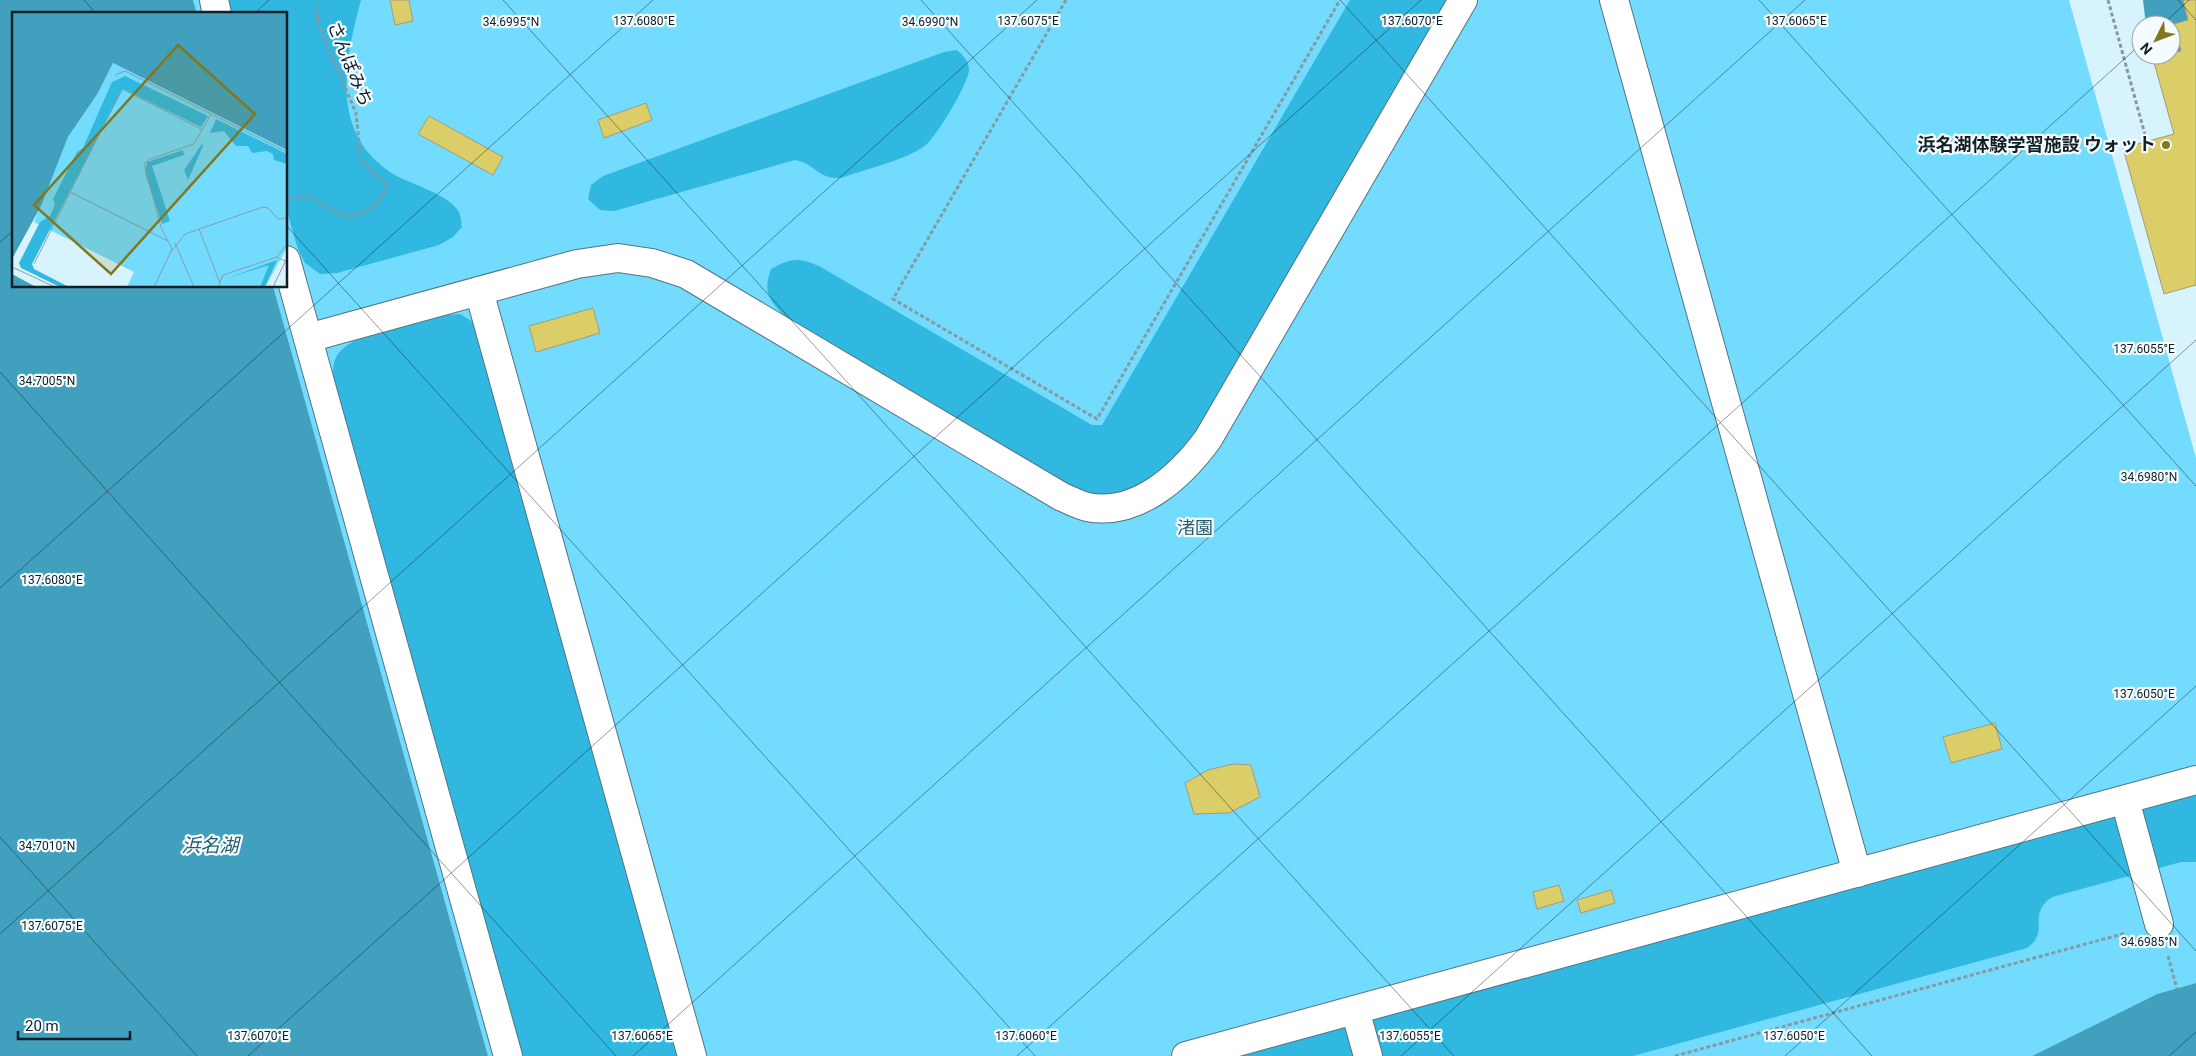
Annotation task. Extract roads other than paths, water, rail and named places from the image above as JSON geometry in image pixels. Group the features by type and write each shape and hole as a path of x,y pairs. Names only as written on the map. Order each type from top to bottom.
{"lane":[{"path":"308,338 585,263 618,258 652,262 686,274 1062,497 1087,507 1114,508 1141,500 1171,480 1192,462 1208,440 1463,0"},
{"path":"1614,0 1857,873"},
{"path":"288,267 508,1056"},
{"path":"479,291 692,1056"},
{"path":"1186,1056 2196,780"},
{"path":"2125,800 2159,924"},
{"path":"1355,1010 1368,1056"}],"water":[{"name":"浜名湖","path":"0,0 193,0 196,12 12,12 12,288 274,288 488,1056 0,1056"},
{"path":"2143,0 2183,0 2188,20 2181,22 2181,15 2145,15"},
{"path":"2196,983 2196,1056 2032,1056 2157,994"}],"place":[{"name":"浜名湖体験学習施設 ウォット","path":"2166,145"}],"park label":[{"name":"渚園","path":"1195,528"}]}
